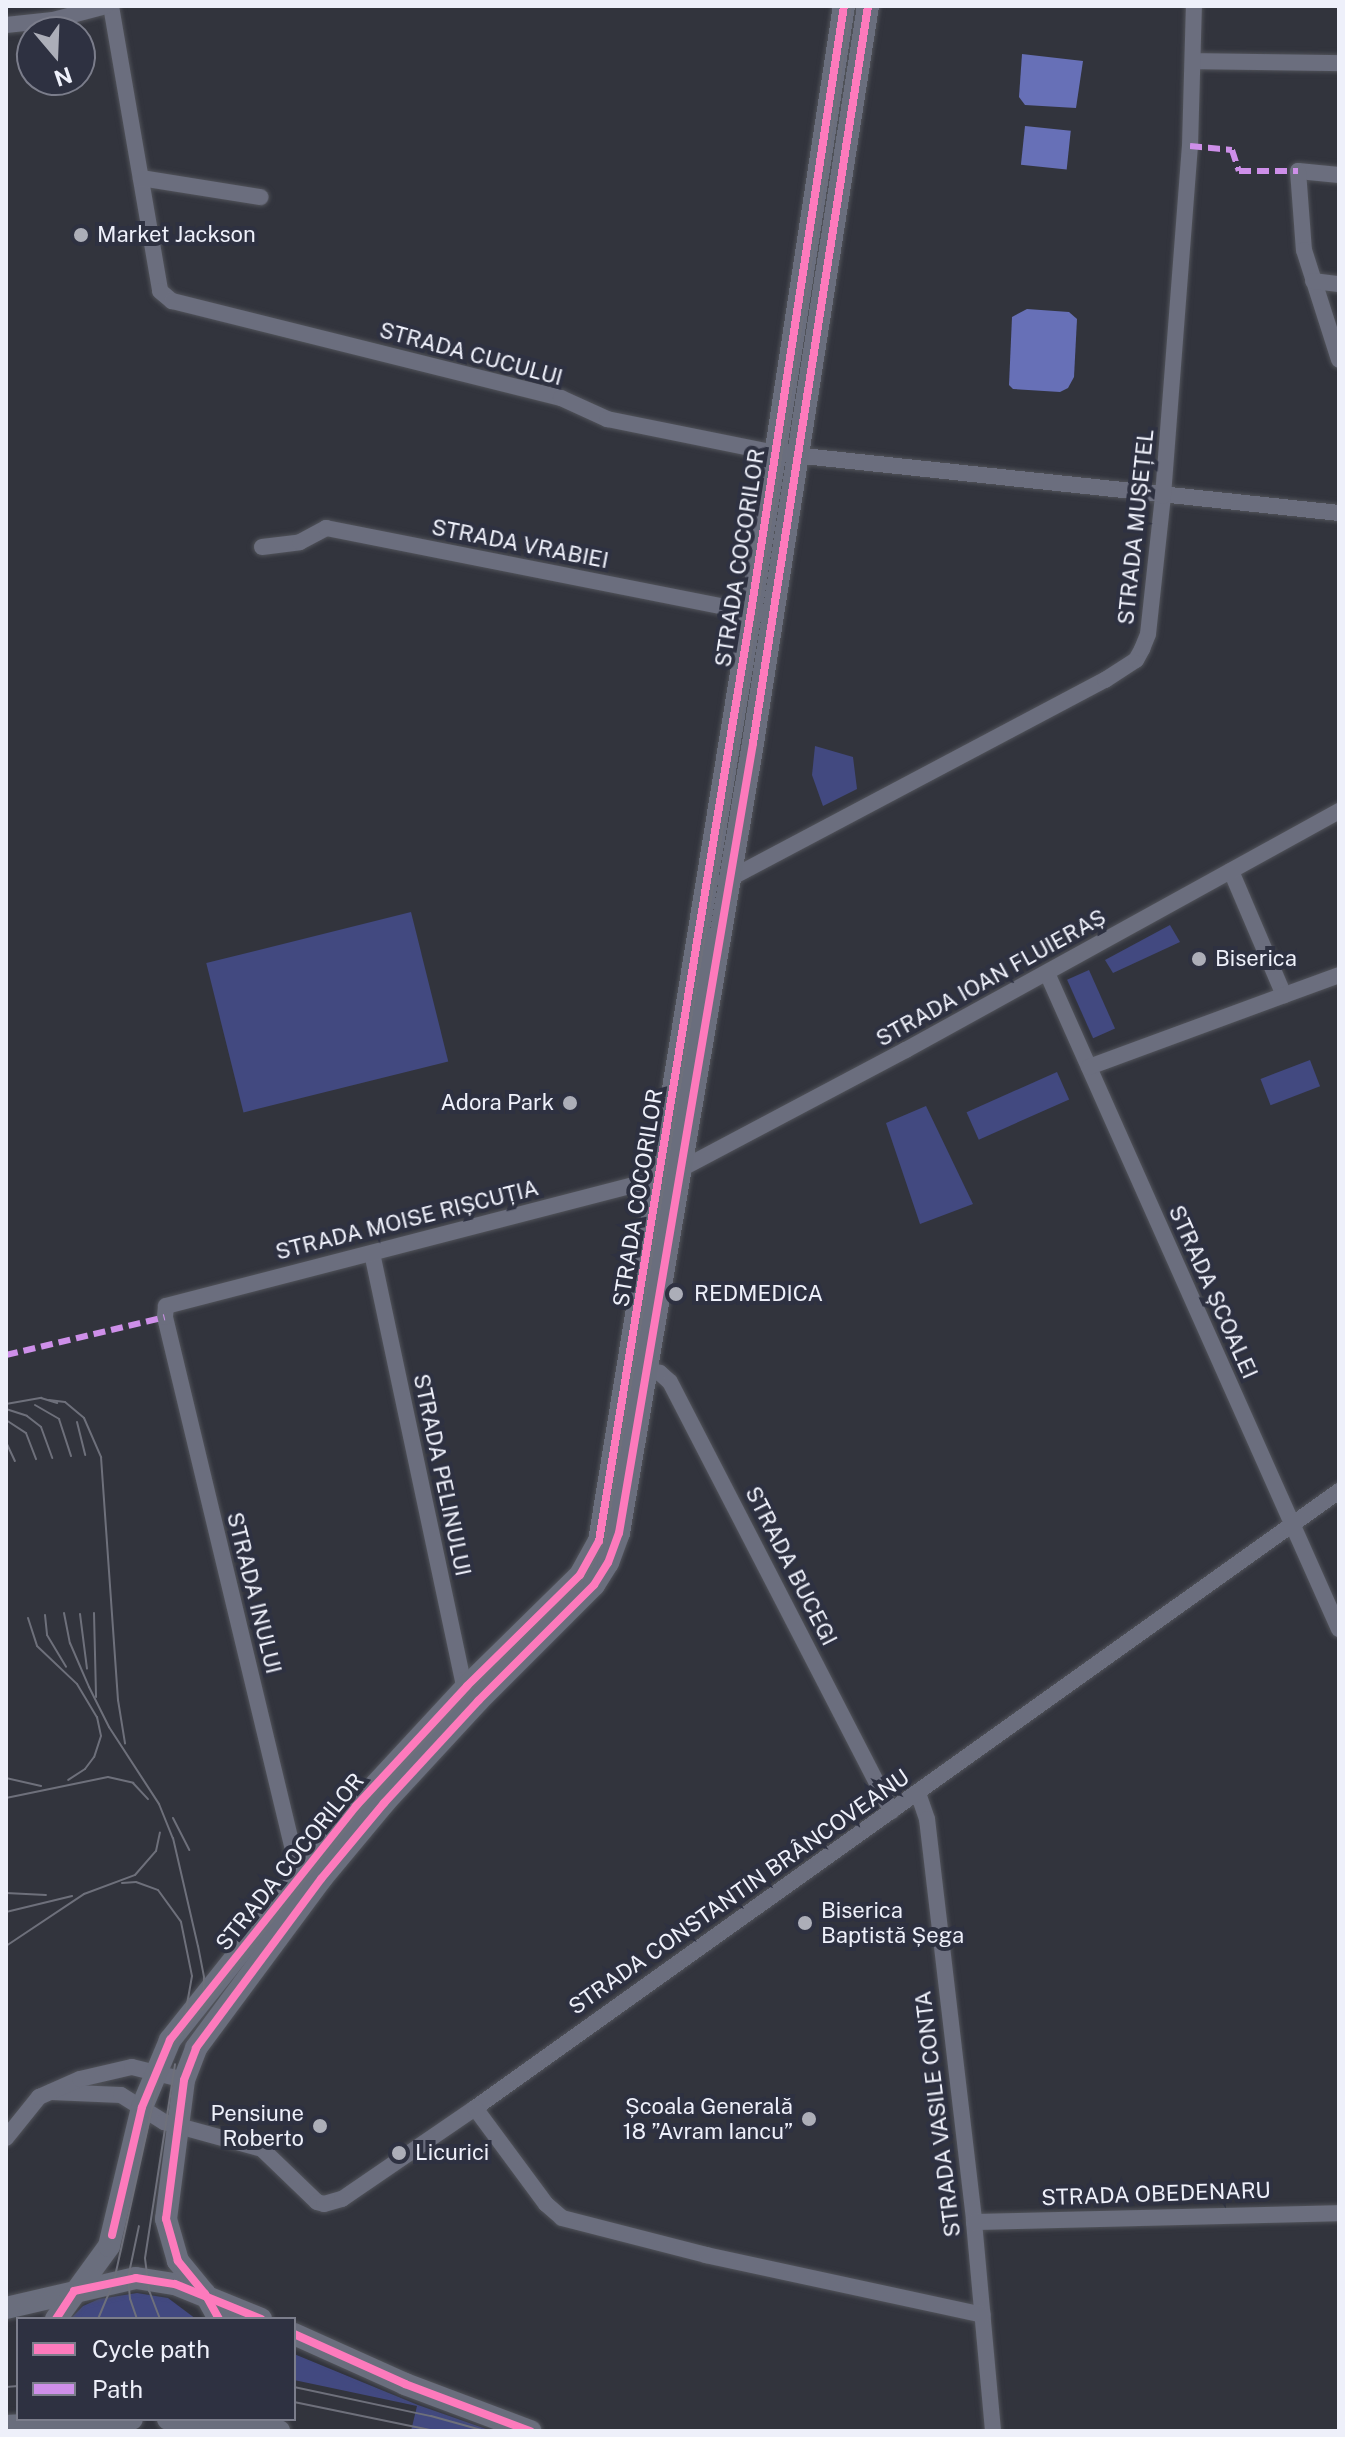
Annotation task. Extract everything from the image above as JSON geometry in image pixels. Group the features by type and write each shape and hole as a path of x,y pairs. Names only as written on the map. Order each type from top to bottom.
{"main road":[{"name":"STRADA COCORILOR","path":"218,2317 205,2294 178,2261 169,2237 166,2209 176,2126 184,2080 192,2056 364,1797 473,1693 580,1575 593,1556 602,1531 681,1169 730,879 762,615 844,6"},
{"name":"STRADA COCORILOR","path":"785,455 868,6"},
{"name":"STRADA COCORILOR","path":"639,1370 660,1177 706,891 762,615"},
{"name":"STRADA COCORILOR","path":"57,2317 109,2246 155,2070 170,2040 314,1873"},
{"path":"6,2308 136,2278 167,2282 205,2294 257,2317"},
{"path":"296,2335 405,2384 530,2431"},
{"path":"6,2426 115,2421"},
{"path":"198,2421 279,2431"}],"street":[{"path":"6,25 53,20 109,6 141,178 260,197"},
{"name":"STRADA MUȘEȚEL","path":"706,891 1091,687 1136,660 1148,634 1163,496 1190,146 1194,6"},
{"path":"1193,61 1339,63"},
{"path":"1339,175 1298,171 1301,233 1339,360"},
{"name":"STRADA CUCULUI","path":"141,178 160,291 172,301 561,398 607,419 785,455 1339,513"},
{"path":"1313,281 1339,284"},
{"name":"STRADA VRABIEI","path":"262,547 300,542 326,528 762,615"},
{"name":"STRADA IOAN FLUIERAȘ","path":"660,1177 681,1169 1047,973 1339,811"},
{"path":"1231,871 1284,995"},
{"name":"STRADA ȘCOALEI","path":"1047,973 1339,1629"},
{"path":"1089,1067 1339,975"},
{"name":"STRADA MOISE RIȘCUȚIA","path":"166,1306 660,1177"},
{"name":"STRADA PELINULUI","path":"372,1253 463,1680 473,1693"},
{"name":"STRADA INULUI","path":"166,1306 168,1333 294,1854 314,1873"},
{"name":"STRADA BUCEGI","path":"639,1370 660,1373 670,1382 891,1811"},
{"name":"STRADA CONSTANTIN BRÂNCOVEANU","path":"51,2092 110,2092 176,2126 262,2149 310,2197 324,2204 357,2191 1339,1491"},
{"name":"STRADA VASILE CONTA","path":"918,1793 927,1819 974,2222 993,2431"},
{"path":"6,2138 36,2100 80,2079 132,2067 155,2070 184,2080"},
{"path":"475,2108 546,2204 562,2218 706,2255 983,2315"},
{"name":"STRADA OBEDENARU","path":"974,2222 1339,2213"}],"shaded area":[{"path":"1022,54 1083,61 1076,108 1025,105 1019,97"},
{"path":"1025,126 1071,131 1067,170 1021,165"},
{"path":"1027,309 1069,312 1077,319 1074,377 1068,388 1060,392 1013,389 1009,385 1012,317"},
{"path":"815,746 853,757 857,789 823,806 812,775"},
{"path":"411,912 448,1061 244,1112 206,963"},
{"path":"1170,925 1180,942 1113,973 1105,960"},
{"path":"1089,970 1115,1028 1093,1038 1067,980"},
{"path":"1310,1060 1320,1086 1271,1105 1261,1079"},
{"path":"1057,1072 1069,1099 979,1140 967,1112"},
{"path":"926,1106 973,1204 920,1224 886,1123"},
{"path":"137,2293 168,2298 193,2317 72,2317 83,2306 99,2299"},
{"path":"296,2355 418,2405 492,2431 411,2431 417,2406 296,2380"}],"tram line":[{"path":"99,2317 114,2281 160,2072 169,2050 362,1808 471,1690 586,1576 605,1540 738,735 851,6"},
{"path":"6,1404 41,1398 57,1403"},
{"path":"49,1400 65,1402 84,1418 101,1457 118,1700 125,1743"},
{"path":"35,1405 59,1419 71,1456"},
{"path":"6,1409 27,1416 41,1427 52,1458"},
{"path":"6,1420 26,1433 36,1459"},
{"path":"77,1422 85,1455"},
{"path":"6,1442 15,1461"},
{"path":"64,1613 70,1643 89,1687 109,1727 159,1804 173,1838 204,1978 203,2010"},
{"path":"94,1613 96,1697"},
{"path":"80,1614 87,1669"},
{"path":"45,1615 47,1635 66,1667"},
{"path":"28,1618 37,1646 77,1684 97,1717 101,1736 94,1757 85,1769 68,1780"},
{"path":"6,1798 108,1777 133,1783 148,1799"},
{"path":"6,1778 41,1786"},
{"path":"173,1818 189,1850"},
{"path":"6,1946 84,1894 135,1875 156,1851 160,1832"},
{"path":"122,1883 136,1882 158,1890 181,1922 192,1976 183,2027"},
{"path":"6,1893 46,1895"},
{"path":"6,1912 72,1896"},
{"path":"159,2317 149,2291 145,2258 175,2064"},
{"path":"136,2317 130,2299 128,2278 139,2226"},
{"path":"6,2387 16,2386"},
{"path":"296,2387 431,2416 485,2431"},
{"path":"296,2402 435,2431"}],"marked path":[{"path":"1190,146 1232,150 1239,171 1298,171"},
{"path":"6,1355 165,1317"}],"cycle path":[{"path":"112,2235 142,2107 170,2040 356,1806 467,1686 580,1575 599,1541 751,612 844,6"},
{"path":"218,2317 205,2294 178,2261 166,2219 184,2080 196,2048 321,1879 384,1803 478,1701 594,1585 608,1563 619,1533 753,743 868,6"},
{"path":"57,2317 74,2291 136,2278 175,2284 256,2317"},
{"path":"296,2335 405,2384 530,2431"}],"place":[{"name":"Market Jackson","path":"81,235"},
{"name":"Biserica","path":"1199,959"},
{"name":"Adora Park","path":"570,1103"},
{"name":"REDMEDICA","path":"676,1294"},
{"name":"Biserica Baptistă Șega","path":"805,1923"},
{"name":"Școala Generală 18 ”Avram Iancu”","path":"809,2119"},
{"name":"Pensiune Roberto","path":"320,2126"},
{"name":"Licurici","path":"399,2153"}]}
